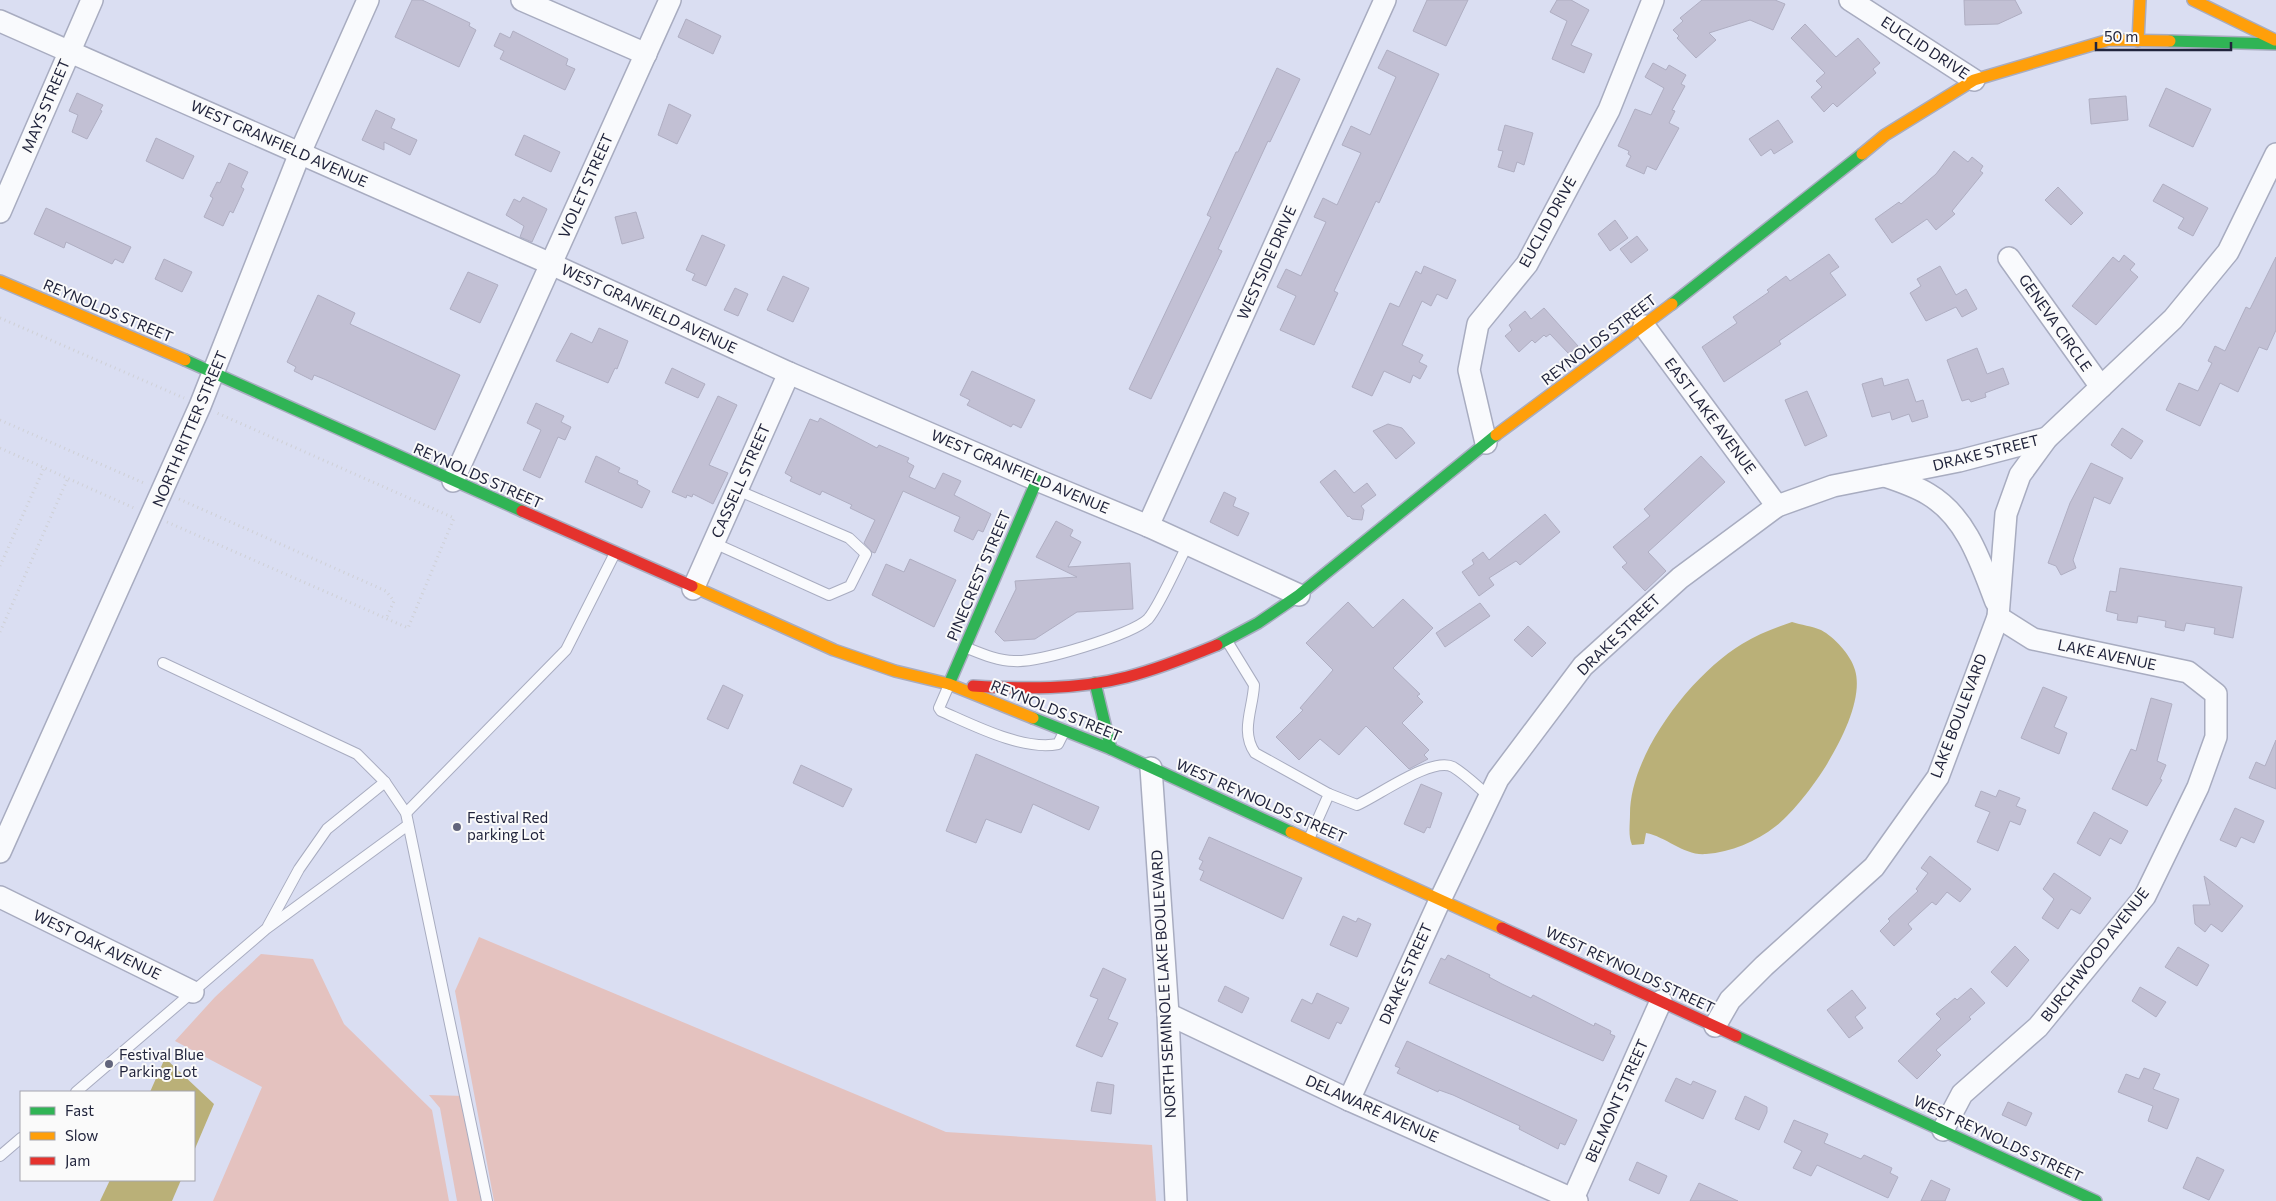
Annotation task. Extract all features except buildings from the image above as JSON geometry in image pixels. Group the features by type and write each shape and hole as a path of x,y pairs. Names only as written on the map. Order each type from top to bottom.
{"main road":[{"path":"2138,41 2140,0"},
{"path":"2193,0 2276,42"},
{"name":"REYNOLDS STREET","path":"949,684 1009,688 1095,683 1126,677 1174,662 1226,641 1258,623 1299,595 1486,442 1644,326 1885,135 1974,80 2109,40 2276,42"},
{"name":"REYNOLDS STREET","path":"0,281 215,373 693,589 834,650 895,671 949,684 1111,749 1151,768"},
{"name":"PINECREST STREET","path":"949,684 1037,480"},
{"path":"1095,683 1111,749"},
{"name":"WEST REYNOLDS STREET","path":"1151,768 1309,838 2096,1201"}],"street":[{"name":"MAYS STREET","path":"0,212 92,0"},
{"name":"NORTH RITTER STREET","path":"0,852 215,373 300,153 368,0"},
{"path":"522,0 646,54"},
{"name":"VIOLET STREET","path":"453,481 670,0"},
{"name":"WESTSIDE DRIVE","path":"1148,526 1386,0"},
{"name":"EUCLID DRIVE","path":"1486,442 1469,370 1478,324 1527,264 1609,110 1653,0"},
{"name":"EUCLID DRIVE","path":"1850,0 1974,80"},
{"name":"WEST GRANFIELD AVENUE","path":"0,21 551,264 788,373 1148,526 1299,595"},
{"name":"LAKE BOULEVARD","path":"1715,1026 1730,1000 1764,966 1874,867 1938,777 1998,612 2006,514 2020,475 2047,438 2173,319 2228,252 2276,154"},
{"name":"GENEVA CIRCLE","path":"2009,258 2101,387"},
{"name":"EAST LAKE AVENUE","path":"1644,326 1777,506"},
{"name":"CASSELL STREET","path":"693,589 788,373"},
{"name":"DRAKE STREET","path":"1349,1100 1440,900 1498,779 1583,666 1680,578 1777,506 1834,486 1959,461 2047,438"},
{"path":"1886,476 1929,495 1954,515 1971,539 1998,612"},
{"name":"LAKE AVENUE","path":"1998,612 2032,639 2188,672 2216,694"},
{"name":"BURCHWOOD AVENUE","path":"1943,1130 1962,1094 2038,1027 2145,896 2198,787 2213,745 2216,736 2216,694"},
{"name":"NORTH SEMINOLE LAKE BOULEVARD","path":"1151,768 1168,1014 1176,1201"},
{"name":"WEST OAK AVENUE","path":"0,897 193,992"},
{"name":"BELMONT STREET","path":"1574,1200 1661,1001"},
{"name":"DELAWARE AVENUE","path":"1168,1014 1349,1100 1574,1200"}],"lane":[{"path":"714,542 828,595 850,586 866,554 850,538 737,490"},
{"path":"965,647 989,657 1014,662 1037,660 1134,629 1149,618 1188,544"},
{"path":"406,813 566,650 615,554"},
{"path":"1226,641 1254,685 1247,723 1248,743 1255,753 1330,794 1357,805 1421,771 1439,765 1452,767 1490,796"},
{"path":"163,663 357,754 385,782 406,813 487,1201"},
{"path":"949,684 940,708 942,712 998,737 1049,746 1058,744 1064,730"},
{"path":"266,929 298,868 327,829 385,782"},
{"path":"1309,838 1330,794"},
{"path":"77,1091 266,929 408,825"},
{"path":"0,1156 20,1139"}],"path":[{"path":"0,318 454,518 408,628 387,617 0,448"},
{"path":"0,420 386,591 394,601 387,617"},
{"path":"0,566 44,468"},
{"path":"0,632 68,478"}],"shaded area":[{"path":"1792,622 1826,633 1846,653 1855,670 1857,688 1853,709 1833,754 1819,777 1804,797 1776,826 1760,837 1743,845 1715,853 1698,854 1646,833 1644,844 1632,845 1630,838 1630,814 1633,791 1640,766 1667,718 1703,675 1723,657 1754,637"},
{"path":"479,937 946,1132 1152,1145 1156,1201 494,1201 455,991"},
{"path":"261,954 313,959 344,1024 432,1110 449,1201 213,1201 262,1087 175,1041 215,997"},
{"path":"165,1058 214,1104 195,1149 195,1091 150,1091"},
{"path":"429,1095 466,1096 486,1201 457,1201 440,1108"},
{"path":"110,1181 181,1181 172,1201 100,1201"}],"traffic: fast":[{"path":"2170,41 2276,44"},
{"path":"1672,304 1862,154"},
{"path":"185,360 522,511"},
{"path":"1217,645 1258,623 1299,595 1496,435"},
{"path":"949,684 1037,480"},
{"path":"1095,683 1111,749"},
{"path":"1033,718 1111,749 1291,832"},
{"path":"1736,1036 2096,1201"}],"traffic: slow":[{"path":"2138,41 2140,0"},
{"path":"2193,0 2275,40"},
{"path":"1862,154 1885,135 1974,80 2109,40 2170,41"},
{"path":"0,281 185,360"},
{"path":"1496,435 1672,304"},
{"path":"692,586 834,650 895,671 949,684 1033,718"},
{"path":"1291,832 1502,928"}],"traffic: jam":[{"path":"522,511 692,586"},
{"path":"973,686 1050,688 1108,681 1161,667 1217,645"},
{"path":"1502,928 1736,1036"}],"place":[{"name":"Festival Red parking Lot","path":"457,827"},
{"name":"Festival Blue Parking Lot","path":"109,1064"}]}
